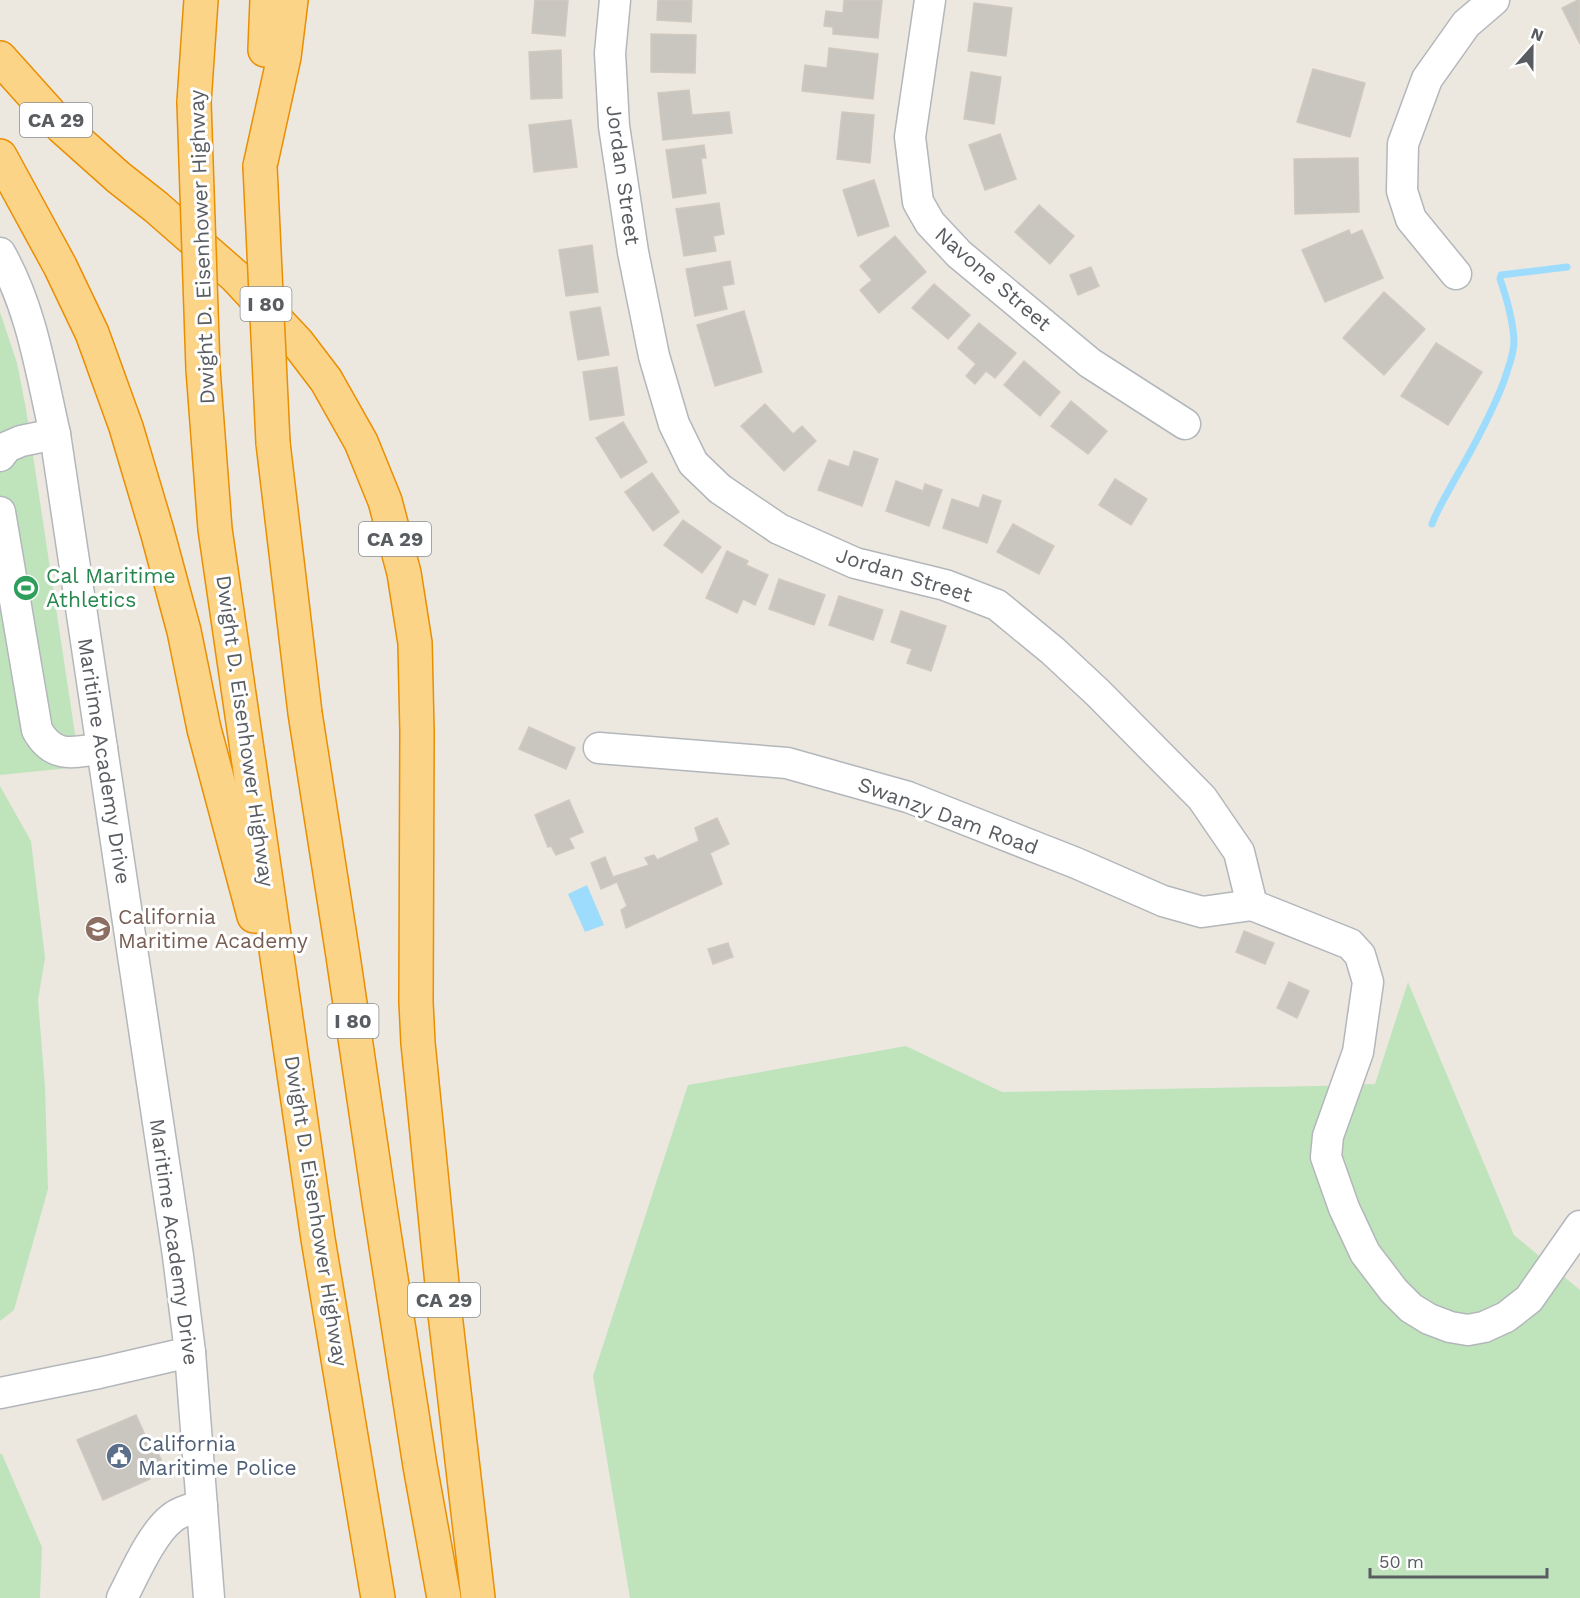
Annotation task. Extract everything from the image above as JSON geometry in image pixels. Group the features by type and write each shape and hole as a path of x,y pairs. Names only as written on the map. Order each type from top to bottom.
{"highway":[{"name":"I 80","path":"267,0 260,166 273,443 305,713 420,1467 444,1598"},
{"path":"260,166 284,57 291,0"},
{"name":"Dwight D. Eisenhower Highway","path":"200,6 195,102 204,369 215,529 318,1239 378,1598"},
{"name":"CA 29","path":"0,58 62,127 235,276 297,342 326,380 361,442 385,501 404,573 415,643 418,1043 445,1314 478,1598"},
{"name":"CA 29","path":"0,156 60,266 87,323 126,427 184,631 204,729 294,1066"}],"street":[{"name":"Jordan Street","path":"615,0 610,53 614,126 633,252 654,356 674,424 693,463 720,489 779,529 855,563 945,585 997,605 1053,651 1098,693 1202,798 1239,852 1252,905"},
{"name":"Navone Street","path":"930,0 910,137 918,202 930,223 959,254 1090,363 1185,424"},
{"path":"1456,274 1411,219 1402,191 1403,144 1427,79 1466,24 1494,0"},
{"name":"Maritime Academy Drive","path":"0,253 23,304 32,333 55,434 177,1245 190,1352 209,1598"},
{"path":"0,456 7,447 21,441 55,434"},
{"path":"0,512 37,730 43,741 51,748 62,752 74,753 102,748"},
{"name":"Swanzy Dam Road","path":"598,748 787,763 908,797 1076,863 1162,901 1202,912 1252,905"},
{"path":"1252,905 1350,944 1360,955 1368,982 1358,1052 1328,1136 1326,1157 1344,1208 1365,1253 1394,1291 1412,1308 1429,1319 1450,1327 1468,1330 1484,1327 1506,1317 1529,1299 1580,1226"},
{"path":"0,1393 190,1352"},
{"path":"122,1598 158,1531 171,1518 202,1506"}],"green space":[{"name":"Cal Maritime Athletics","path":"0,312 17,363 26,409 80,767 0,775"},
{"path":"0,786 31,841 45,958 38,1000 45,1087 48,1189 14,1310 0,1321"},
{"path":"1408,982 1514,1235 1580,1290 1580,1598 630,1598 593,1376 688,1085 906,1046 1002,1092 1375,1084"},
{"path":"0,1454 2,1454 42,1547 40,1598 0,1598"}],"water":[{"path":"587,885 604,925 585,932 568,894"}],"building":[{"path":"535,0 568,0 565,36 532,33"},
{"path":"658,0 692,0 691,22 657,20"},
{"path":"844,0 882,0 878,38 833,34 833,27 824,26 826,11 843,13"},
{"path":"1580,0 1580,44 1562,8"},
{"path":"974,3 1012,8 1006,56 968,51"},
{"path":"651,34 696,35 695,73 651,72"},
{"path":"829,48 878,54 873,99 802,91 805,65 827,68"},
{"path":"561,50 562,98 531,99 529,52"},
{"path":"1313,69 1365,83 1350,137 1297,122"},
{"path":"971,72 1001,77 994,124 964,119"},
{"path":"689,90 692,115 729,112 732,133 663,140 658,93"},
{"path":"842,112 874,115 870,163 837,159"},
{"path":"571,120 577,167 534,172 529,125"},
{"path":"1000,134 1016,179 985,190 969,145"},
{"path":"704,145 706,158 701,158 706,193 673,198 666,150"},
{"path":"1358,158 1359,212 1295,214 1294,159"},
{"path":"874,180 889,226 858,236 843,190"},
{"path":"719,203 724,234 713,236 716,251 684,256 676,209"},
{"path":"1039,205 1074,236 1050,264 1015,232"},
{"path":"1349,230 1351,235 1362,230 1383,278 1325,302 1302,250"},
{"path":"895,236 926,272 879,313 860,290 872,280 860,266"},
{"path":"592,245 598,292 566,296 559,250"},
{"path":"730,261 734,284 722,286 727,309 695,316 686,269"},
{"path":"1091,267 1099,286 1078,295 1070,275"},
{"path":"934,284 970,315 948,339 912,308"},
{"path":"1384,292 1425,329 1384,375 1343,338"},
{"path":"600,307 609,355 578,360 570,312"},
{"path":"744,311 762,372 715,386 697,325"},
{"path":"979,323 1016,353 995,378 986,371 975,384 966,376 976,364 958,348"},
{"path":"1436,343 1482,372 1448,425 1401,396"},
{"path":"1024,361 1060,392 1040,416 1004,385"},
{"path":"617,367 624,415 590,420 583,372"},
{"path":"1071,401 1107,431 1088,454 1051,426"},
{"path":"765,404 793,434 802,426 816,441 784,471 741,426"},
{"path":"623,422 647,462 621,478 596,438"},
{"path":"854,451 878,459 862,506 818,490 829,460 849,467"},
{"path":"652,473 679,512 653,531 625,492"},
{"path":"1115,479 1147,499 1131,525 1099,505"},
{"path":"896,481 923,491 925,484 942,490 929,526 886,511"},
{"path":"983,495 1001,501 987,543 943,528 952,499 979,508"},
{"path":"683,520 721,547 702,573 664,545"},
{"path":"1013,524 1054,546 1039,574 997,552"},
{"path":"727,551 748,561 746,565 768,575 755,605 743,599 737,613 706,598"},
{"path":"779,579 825,595 814,625 769,609"},
{"path":"839,596 883,610 873,640 829,625"},
{"path":"901,611 946,626 931,671 907,663 912,649 891,642"},
{"path":"529,727 575,748 566,769 519,749"},
{"path":"569,800 583,832 569,838 574,848 556,855 551,846 548,847 535,815"},
{"path":"717,818 729,844 710,853 722,884 626,928 621,910 627,906 617,882 601,889 591,863 605,857 613,877 649,865 645,858 654,855 657,860 699,841 695,828"},
{"path":"1244,931 1274,943 1265,964 1236,952"},
{"path":"728,943 733,957 713,964 708,949"},
{"path":"1289,982 1309,991 1297,1018 1277,1008"},
{"path":"136,1415 154,1455 158,1453 165,1468 147,1475 150,1479 103,1500 77,1440"}],"waterway":[{"path":"1432,524 1488,419 1512,356 1514,341 1512,325 1500,279 1501,275 1567,267"}],"place":[{"name":"Cal Maritime Athletics","path":"26,588"},
{"name":"California Maritime Academy","path":"98,929"},
{"name":"California Maritime Police","path":"119,1456"}]}
